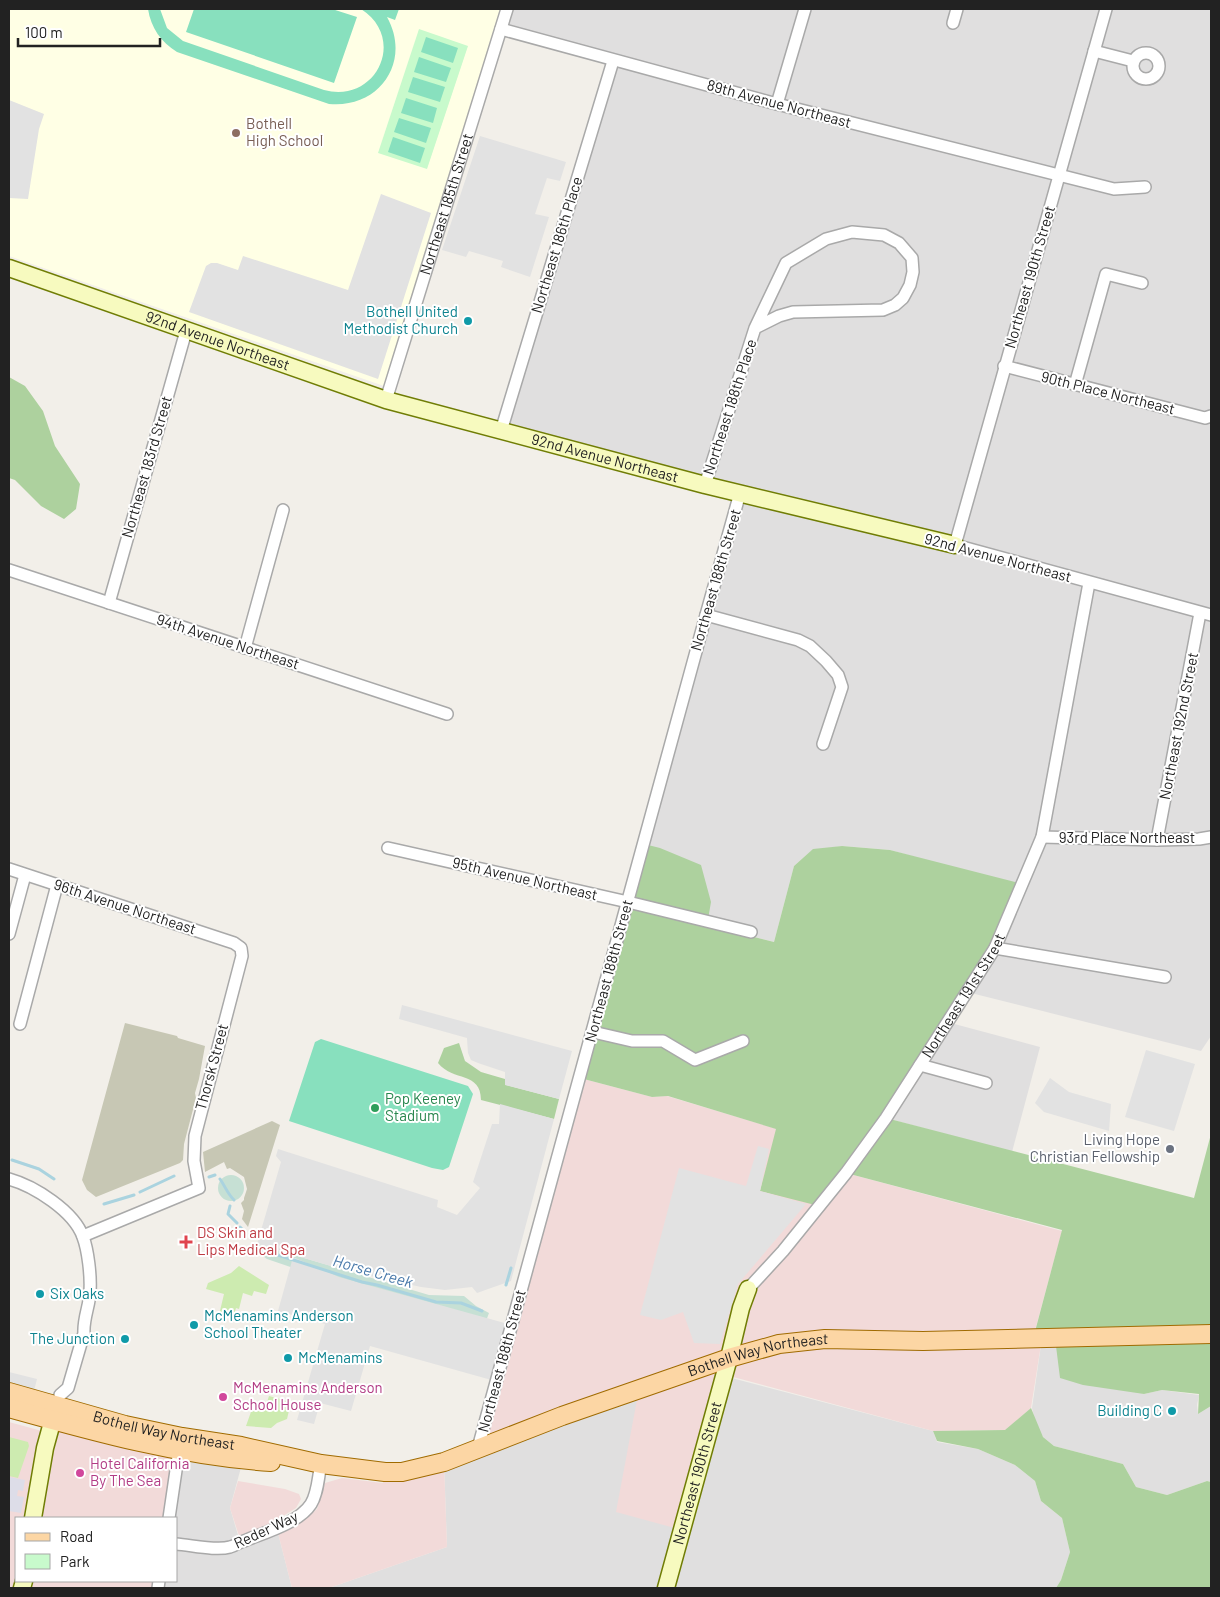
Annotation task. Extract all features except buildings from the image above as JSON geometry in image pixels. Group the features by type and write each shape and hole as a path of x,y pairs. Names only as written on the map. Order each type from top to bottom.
{"main road":[{"name":"Bothell Way Northeast","path":"9,1408 57,1407 124,1439 179,1450 243,1460 321,1464 386,1472 402,1472 436,1464 562,1416 730,1358 779,1344 825,1340 923,1341 1211,1334"},
{"name":"Bothell Way Northeast","path":"9,1392 125,1425 241,1446 321,1464"}],"street":[{"name":"Northeast 185th Street","path":"386,400 507,9"},
{"path":"777,104 805,9"},
{"path":"953,23 956,9"},
{"name":"Northeast 190th Street","path":"954,545 1106,9"},
{"name":"89th Avenue Northeast","path":"501,29 777,104 1114,189 1145,187"},
{"path":"1094,51 1133,61"},
{"name":"Northeast 186th Place","path":"501,430 613,60"},
{"name":"Northeast 188th Place","path":"705,485 755,328 786,263 826,239 852,232 884,235 899,243 912,258 913,272 910,285 903,298 895,305 883,310 794,312 779,316 755,328"},
{"name":"92nd Avenue Northeast","path":"9,268 386,400 705,485 954,545 1206,614"},
{"path":"1075,385 1106,274 1142,283"},
{"name":"Northeast 183rd Street","path":"109,603 186,331"},
{"name":"90th Place Northeast","path":"1004,366 1205,418 1211,416"},
{"name":"Northeast 188th Street","path":"478,1448 740,493"},
{"path":"245,648 283,510"},
{"name":"94th Avenue Northeast","path":"9,570 447,714"},
{"name":"Northeast 191st Street","path":"730,1358 741,1308 748,1289 846,1173 886,1118 995,948 1042,837 1089,583"},
{"path":"706,614 798,640 810,646 826,661 838,675 842,687 823,744"},
{"name":"Northeast 192nd Street","path":"1157,840 1206,614"},
{"name":"93rd Place Northeast","path":"1042,837 1157,840 1211,837"},
{"name":"95th Avenue Northeast","path":"388,848 751,932"},
{"name":"96th Avenue Northeast","path":"9,869 234,943 241,948"},
{"path":"9,934 25,875"},
{"path":"20,1024 58,885"},
{"name":"Thorsk Street","path":"83,1236 198,1188 194,1161 195,1136 242,956 241,948"},
{"path":"995,948 1165,977"},
{"path":"593,1032 632,1041 663,1041 695,1060 743,1041"},
{"path":"920,1065 986,1083"},
{"path":"9,1179 39,1191 72,1220 83,1236 90,1292 83,1324 77,1330 45,1448 34,1517"},
{"name":"Northeast 190th Street","path":"666,1588 730,1358"},
{"path":"169,1517 179,1450"},
{"name":"Reder Way","path":"178,1544 218,1548 230,1547 275,1529 304,1512 311,1504 321,1464"}],"shaded area":[{"name":"Bothell High School","path":"9,9 501,9 384,386 9,256"},
{"path":"507,9 1211,9 1211,1036 1201,1051 967,992 958,869 890,850 842,846 811,851 794,866 774,942 707,925 644,844 740,494 501,431 613,61 501,29"},
{"path":"9,100 44,114 39,129 28,199 9,198"},
{"path":"480,136 566,162 560,181 547,178 535,214 549,217 530,277 501,267 503,261 469,251 466,257 442,250"},
{"path":"381,194 431,213 378,379 189,312 206,266 211,263 217,263 238,270 243,256 348,290"},
{"path":"402,1005 572,1051 559,1099 505,1085 505,1072 471,1060 468,1053 467,1038 399,1019"},
{"path":"947,1022 1040,1047 1012,1152 886,1118"},
{"path":"125,1023 177,1036 178,1038 205,1046 195,1093 196,1098 184,1144 183,1160 180,1163 96,1197 87,1190 82,1180"},
{"path":"1146,1050 1195,1064 1174,1131 1125,1117"},
{"path":"580,1078 652,1097 667,1096 777,1129 760,1191 846,1173 1062,1231 1033,1338 1042,1338 1031,1408 1006,1430 933,1431 722,1374 682,1530 616,1512 639,1389 478,1448"},
{"path":"1050,1078 1069,1092 1111,1104 1109,1131 1044,1112 1035,1103"},
{"path":"500,1104 554,1119 511,1281 477,1293 472,1287 445,1290 421,1287 344,1270 257,1244 281,1162 276,1156 278,1149 438,1200 437,1207 457,1215 480,1188 473,1182 492,1124 499,1124"},
{"path":"272,1121 280,1125 248,1227 242,1219 244,1211 241,1203 244,1200 247,1189 244,1177 230,1168 227,1169 224,1162 205,1172 203,1152"},
{"path":"758,1146 769,1149 760,1191 806,1204 738,1284 720,1344 694,1343 683,1312 661,1320 640,1315 679,1168 746,1186"},
{"path":"231,1175 240,1179 244,1188 240,1197 231,1201 222,1197 218,1188 222,1179"},
{"path":"257,1244 429,1295 464,1296 476,1306 489,1313 486,1321 352,1288 267,1259 256,1251"},
{"path":"293,1257 339,1277 512,1325 495,1381 370,1346 351,1411 320,1403 314,1424 297,1420 325,1324 278,1311"},
{"path":"1042,1338 1144,1394 1162,1390 1199,1395 1198,1414 1211,1406 1211,1482 1207,1481 1167,1495 1136,1487 1123,1464 1054,1446 1043,1437 1036,1425 1032,1408"},
{"path":"9,1372 37,1379 34,1391 9,1384"},
{"path":"724,1376 933,1431 937,1442 978,1449 1015,1465 1035,1481 1041,1501 1062,1518 1070,1552 1061,1580 1056,1588 329,1588 447,1547 444,1462 562,1416"},
{"path":"9,1422 42,1431 53,1424 177,1460 169,1517 15,1517 15,1582 160,1582 158,1588 9,1588"},
{"path":"179,1450 243,1460 230,1508 240,1542 278,1533 292,1588 158,1588 160,1582 178,1582 178,1517 169,1517"},
{"path":"444,1462 447,1547 329,1588 292,1588 278,1533 308,1517 317,1509 325,1483 342,1478 383,1483 385,1472"},
{"path":"9,1477 25,1480 23,1491 18,1490 17,1496 24,1497 21,1513 9,1511"},
{"path":"238,1481 285,1489 299,1494 301,1499 296,1508 267,1526 239,1536 230,1508"}],"green space":[{"path":"148,9 160,9 167,28 183,41 324,90 343,92 359,87 371,78 380,66 383,51 382,36 375,21 361,9 399,9 395,20 387,17 394,34 396,50 393,66 386,79 376,91 363,99 347,104 329,104 177,52 166,44 158,34"},
{"path":"194,9 332,9 357,17 334,83 186,32"},
{"path":"419,29 468,46 427,169 378,153"},
{"path":"426,37 458,48 453,63 421,52"},
{"path":"419,57 451,68 446,82 414,72"},
{"path":"413,77 445,87 440,102 408,92"},
{"path":"406,98 437,108 433,123 401,113"},
{"path":"399,118 431,128 426,143 394,132"},
{"path":"393,137 425,148 420,163 388,152"},
{"path":"9,377 25,386 43,411 55,446 80,484 76,509 64,519 41,506 15,480 9,478"},
{"path":"644,844 660,848 701,865 711,902 707,925 774,942 794,866 813,849 842,846 890,850 1023,884 995,948 886,1118 1194,1198 1211,1134 1211,1406 1198,1414 1199,1394 1162,1390 1144,1394 1083,1385 1060,1378 1055,1338 1033,1339 1062,1230 846,1173 819,1206 760,1191 776,1129 668,1096 652,1097 580,1078"},
{"path":"321,1039 468,1086 473,1094 449,1167 443,1170 432,1168 289,1121 315,1042"},
{"path":"459,1043 465,1061 481,1072 505,1079 506,1085 559,1099 554,1119 481,1100 480,1091 476,1085 444,1069 438,1063 444,1048"},
{"path":"239,1266 269,1285 266,1294 254,1291 252,1296 243,1293 239,1309 236,1308 233,1318 219,1315 224,1294 206,1289 208,1283 231,1273"},
{"path":"269,1396 291,1402 287,1419 271,1428 246,1426 252,1409 264,1411"},
{"path":"1031,1408 1043,1437 1054,1446 1123,1464 1136,1487 1167,1495 1207,1481 1211,1482 1211,1588 1056,1588 1061,1580 1070,1552 1062,1518 1041,1501 1035,1481 1015,1465 978,1449 937,1441 933,1431 1005,1430"},
{"path":"9,1437 28,1442 29,1446 18,1478 9,1476"}],"waterway":[{"name":"Horse Creek","path":"12,1160 39,1169 54,1179"},
{"name":"Horse Creek","path":"209,1177 215,1175"},
{"name":"Horse Creek","path":"140,1192 174,1176"},
{"name":"Horse Creek","path":"220,1179 234,1200"},
{"name":"Horse Creek","path":"104,1204 134,1195"},
{"name":"Horse Creek","path":"230,1206 228,1214 237,1223"},
{"name":"Horse Creek","path":"240,1227 244,1231"},
{"name":"Horse Creek","path":"259,1249 362,1282 436,1302 461,1303 482,1311"},
{"name":"Horse Creek","path":"506,1285 511,1268"}],"place":[{"name":"Bothell High School","path":"236,133"},
{"name":"Bothell United Methodist Church","path":"468,321"},
{"name":"Pop Keeney Stadium","path":"375,1108"},
{"name":"Living Hope Christian Fellowship","path":"1170,1149"},
{"name":"DS Skin and Lips Medical Spa","path":"186,1242"},
{"name":"Six Oaks","path":"40,1294"},
{"name":"McMenamins Anderson School Theater","path":"194,1325"},
{"name":"The Junction","path":"125,1339"},
{"name":"McMenamins","path":"288,1358"},
{"name":"McMenamins Anderson School House","path":"223,1397"},
{"name":"Building C","path":"1172,1411"},
{"name":"Hotel California By The Sea","path":"80,1473"}]}
